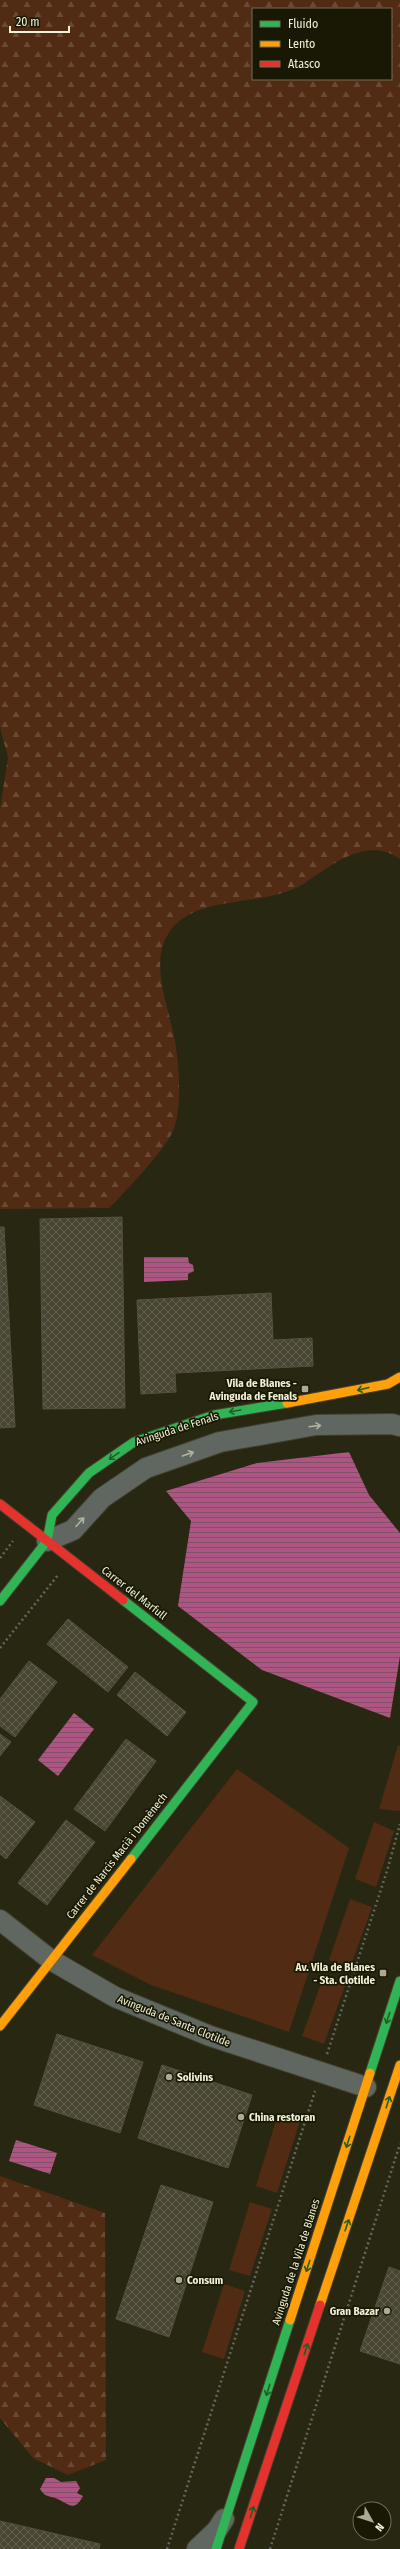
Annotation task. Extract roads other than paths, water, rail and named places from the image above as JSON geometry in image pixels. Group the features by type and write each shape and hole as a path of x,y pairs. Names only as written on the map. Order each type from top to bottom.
{"street":[{"name":"Avinguda de Fenals","path":"0,1600 47,1541 52,1515 58,1507 89,1473 134,1442 214,1415 340,1395 388,1384 400,1377"},
{"name":"Avinguda de Fenals","path":"47,1541 73,1530 102,1498 146,1468 220,1442 316,1426 392,1424 400,1426"},
{"name":"Carrer del Marfull","path":"0,1504 254,1702"},
{"name":"Carrer de Narcís Macià i Domènech","path":"0,2026 254,1702"},
{"name":"Avinguda de Santa Clotilde","path":"0,1920 51,1960 115,1997 210,2036 366,2087"},
{"name":"Avinguda de la Vila de Blanes","path":"216,2549 225,2517 400,1981"},
{"path":"239,2549 400,2065"},
{"path":"197,2549 217,2530 225,2517"}],"place":[{"name":"Vila de Blanes - Avinguda de Fenals","path":"305,1389"},
{"name":"Av. Vila de Blanes - Sta. Clotilde","path":"383,1973"},
{"name":"Solivins","path":"169,2077"},
{"name":"China restoran","path":"241,2117"},
{"name":"Consum","path":"179,2280"},
{"name":"Gran Bazar","path":"387,2311"}]}
